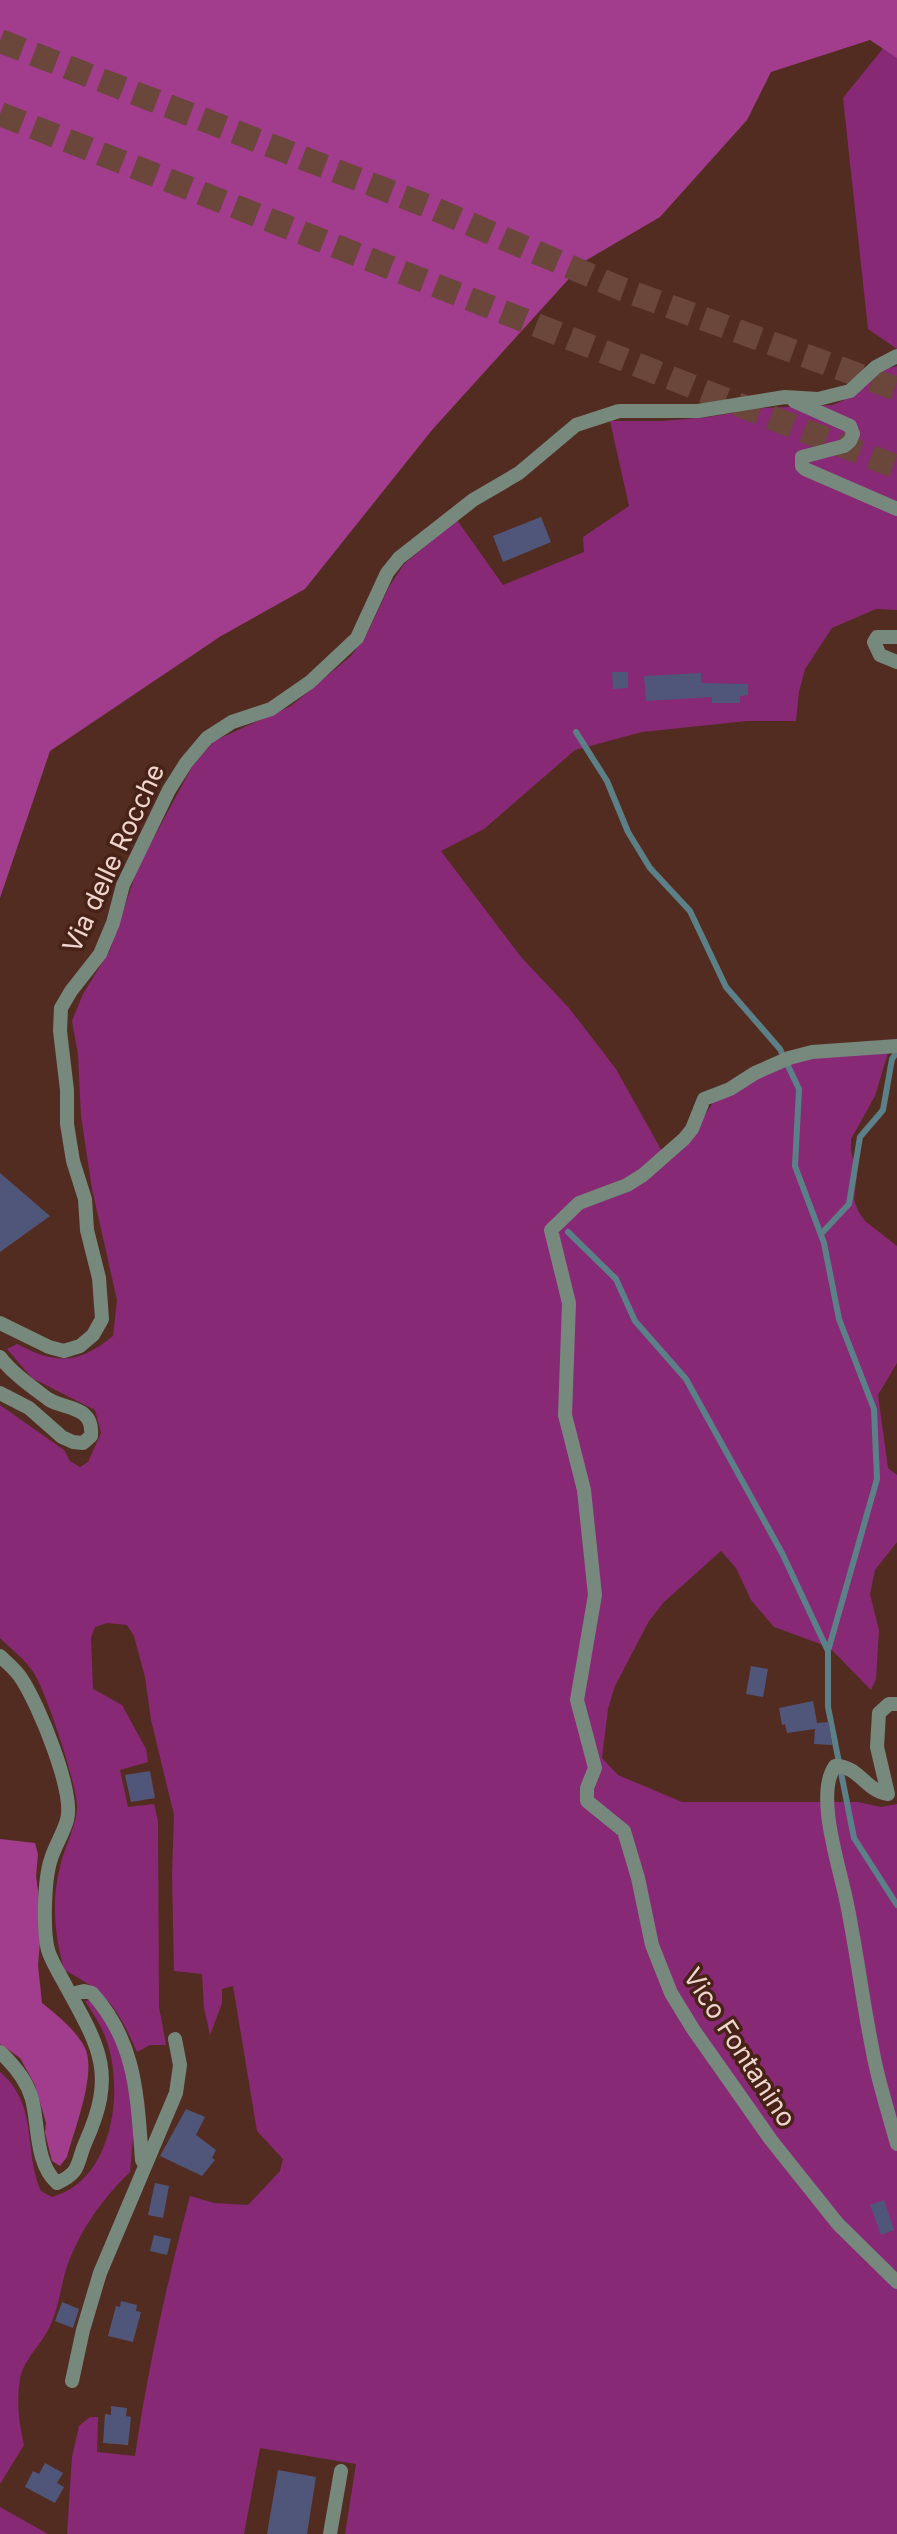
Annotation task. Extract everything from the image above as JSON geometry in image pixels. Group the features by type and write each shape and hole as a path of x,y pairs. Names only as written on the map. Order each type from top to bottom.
{"street":[{"name":"Via delle Rocche","path":"0,1323 64,1351 87,1341 102,1319 101,1289 87,1230 85,1199 73,1161 67,1124 67,1090 60,1040 61,1008 100,954 133,861 169,790 207,738 232,722 271,709 310,682 357,638 387,573 399,558 473,500 519,473 576,425 619,411 698,411 785,397 818,399 850,391 876,367 897,356"},
{"path":"785,397 850,426 853,434 844,446 802,457 805,469 897,509"},
{"path":"897,637 877,637 874,642 880,655 897,662"},
{"name":"Vico Fontanino","path":"897,1046 812,1052 777,1063 730,1089 704,1099 692,1129 654,1166 627,1185 579,1203 551,1230 569,1303 565,1415 584,1490 595,1595 577,1700 595,1768 587,1788 587,1801 624,1831 652,1945 671,1993 693,2029 771,2140 829,2214 897,2282"},
{"path":"0,1357 51,1401 66,1404 83,1415 90,1422 91,1436 83,1443 62,1437 29,1408 0,1393"},
{"path":"0,1656 21,1677 43,1723 69,1795 68,1818 50,1861 45,1895 48,1950 99,2051 104,2074 95,2121 77,2169 70,2177 57,2183 48,2175 31,2098 22,2077 0,2052"},
{"path":"897,1704 889,1704 879,1713 877,1747 888,1794 880,1793 842,1767 830,1774 828,1800 832,1845 847,1902 876,2069 897,2144"},
{"path":"71,1994 92,1993 126,2047 136,2083 142,2160 145,2165"},
{"path":"72,2381 100,2273 145,2165 150,2161 176,2093 180,2065 175,2039"},
{"path":"330,2534 341,2471"}],"shaded area":[{"path":"0,0 897,0 897,58 870,40 771,72 747,120 660,217 585,261 432,430 305,589 221,636 50,751 0,898"},
{"path":"897,31 897,349 868,329 843,98"},
{"path":"897,366 897,610 876,609 832,628 805,669 796,721 747,721 642,732 575,750 484,829 441,851 521,957 569,1008 616,1069 668,1162 683,1149 714,1101 782,1066 815,1057 888,1053 875,1096 851,1139 857,1175 854,1199 858,1211 865,1221 897,1246 897,1363 878,1395 888,1468 897,1475 897,1542 875,1570 870,1594 879,1630 876,1679 871,1690 829,1647 774,1627 751,1600 736,1568 721,1551 664,1602 649,1621 615,1686 608,1709 602,1758 618,1775 682,1802 858,1802 881,1807 897,1804 897,2534 345,2534 356,2464 260,2448 244,2534 67,2534 72,2457 79,2426 90,2417 98,2417 97,2452 135,2456 159,2325 190,2196 214,2203 248,2205 280,2171 283,2159 257,2131 233,1986 222,1989 222,2003 210,2035 204,2008 202,1974 174,1971 174,1815 134,1636 127,1625 107,1623 95,1627 91,1638 93,1689 122,1705 146,1749 148,1762 120,1770 128,1807 154,1804 158,1821 159,2007 166,2045 150,2045 137,2052 110,2003 91,1986 64,1970 56,1932 55,1906 57,1880 76,1815 76,1797 39,1683 27,1664 0,1638 0,1405 64,1450 70,1461 80,1467 88,1462 101,1433 95,1410 32,1378 7,1349 17,1344 44,1356 67,1358 89,1352 113,1336 117,1300 92,1189 72,1021 83,994 110,950 138,867 192,767 214,741 291,706 351,656 367,634 389,587 404,564 457,520 503,585 584,552 583,537 629,506 610,421 662,421 764,408 833,405 855,395 881,370"},
{"path":"0,1839 35,1843 42,1920 38,1965 42,2003 77,2035 88,2059 83,2102 67,2157 60,2166 52,2161 45,2133 46,2123 35,2085 20,2058 0,2044"},
{"path":"91,2000 117,2039 130,2084 134,2127 130,2172 109,2194 83,2231 65,2273 50,2326 22,2372 18,2404 24,2445 0,2484 0,2072 12,2085 25,2113 41,2191 52,2197 73,2188 89,2173 101,2153 113,2107 112,2060 102,2029 85,2001"},
{"path":"0,2507 48,2534 0,2534"}],"building":[{"path":"541,517 551,542 503,562 493,536"},
{"path":"612,672 628,672 628,688 613,689"},
{"path":"701,673 701,683 748,684 748,695 740,696 740,703 712,703 712,697 646,701 644,676"},
{"path":"0,1173 50,1216 0,1252"},
{"path":"751,1666 768,1669 763,1697 746,1694"},
{"path":"813,1701 817,1723 829,1722 832,1745 814,1744 815,1729 787,1733 785,1724 782,1725 779,1708"},
{"path":"150,1771 155,1798 131,1802 125,1775"},
{"path":"186,2109 205,2117 196,2135 216,2150 212,2158 215,2160 202,2176 160,2156"},
{"path":"155,2183 169,2186 163,2218 148,2215"},
{"path":"884,2200 894,2230 881,2235 870,2205"},
{"path":"154,2235 171,2239 167,2255 150,2251"},
{"path":"121,2301 137,2305 136,2311 141,2312 133,2342 108,2336 116,2306 120,2307"},
{"path":"62,2302 79,2309 73,2328 55,2321"},
{"path":"111,2406 127,2408 126,2416 131,2417 128,2445 103,2443 105,2414 111,2415"},
{"path":"45,2463 63,2473 57,2483 64,2487 55,2503 25,2487 33,2471 39,2474"},
{"path":"278,2470 316,2477 307,2534 267,2534"}],"waterway":[{"path":"576,732 607,781 628,832 650,868 690,911 726,987 780,1049 799,1089 795,1166 824,1243 839,1319 874,1409 877,1479 828,1651"},
{"path":"821,1234 849,1204 860,1137 883,1110 892,1059 897,1052"},
{"path":"568,1232 616,1279 635,1321 686,1379 782,1553 828,1651 828,1707 854,1838 897,1905"}],"tunnel":[{"path":"0,41 435,209 622,289 897,389"},
{"path":"0,114 897,467"}]}
